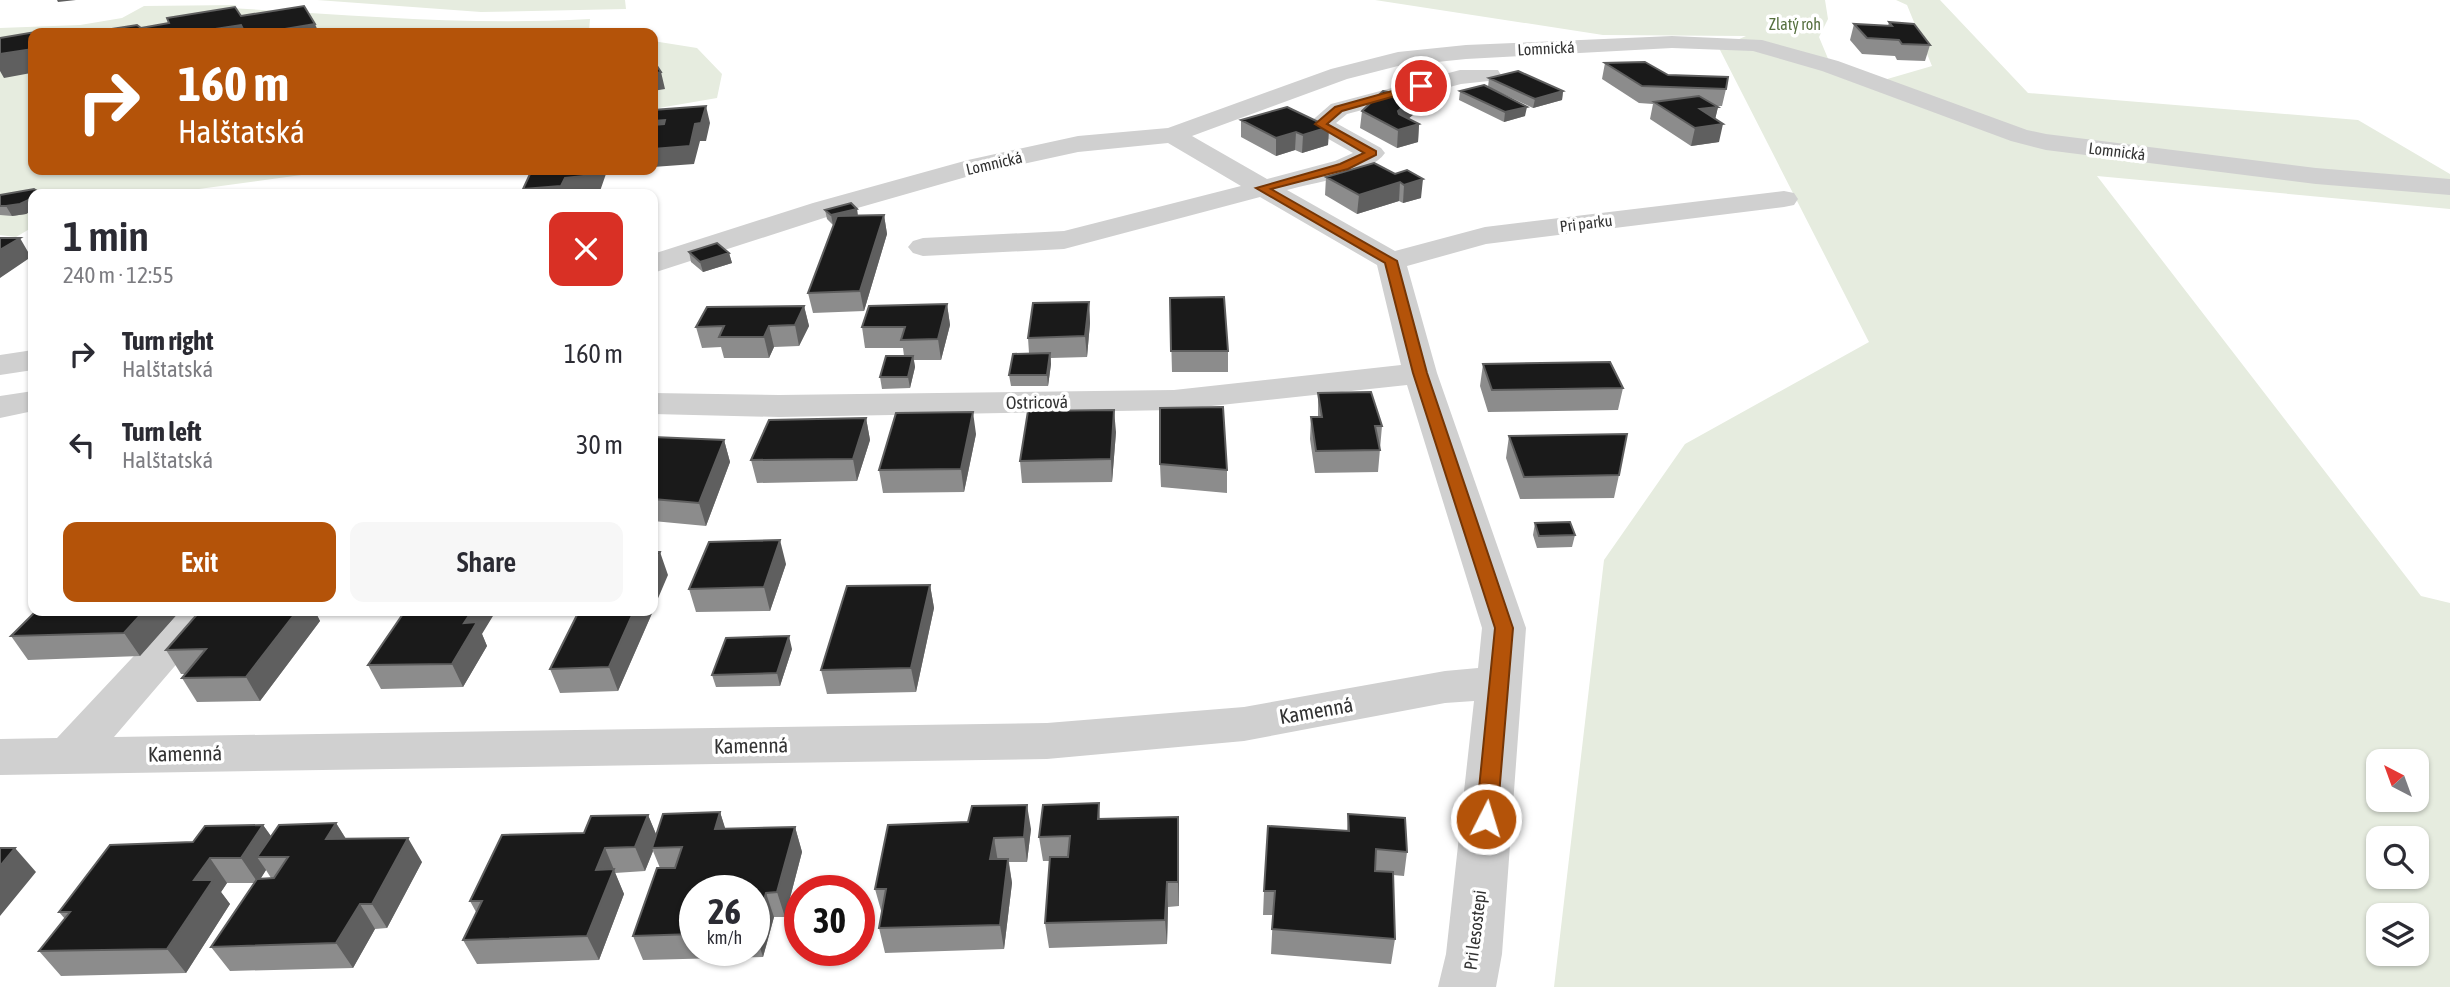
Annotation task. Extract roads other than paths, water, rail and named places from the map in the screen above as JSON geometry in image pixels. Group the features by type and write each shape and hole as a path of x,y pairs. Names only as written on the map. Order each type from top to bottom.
{"street":[{"name":"Lomnická","path":"658,262 823,209 968,168 1079,144 1172,135 1339,74 1398,59 1466,52 1721,42 1779,50 2020,136 2046,142 2316,176 2450,187"},
{"path":"923,247 1064,240 1344,167 1372,153 1320,124 1339,109 1460,77 1512,74"},
{"path":"1172,135 1391,261"},
{"name":"Pri parku","path":"1391,261 1485,236 1784,199"},
{"name":"Pri lesostepi","path":"1391,261 1420,373 1504,628 1474,954 1467,987"},
{"path":"0,365 28,361"},
{"name":"Ostricová","path":"658,404 779,406 1174,400 1420,373"},
{"path":"0,407 28,402"},
{"path":"71,754 196,616"},
{"name":"Kamenná","path":"0,757 1047,741 1244,724 1445,687 1499,683"}],"park label":[{"name":"Zlatý roh","path":"1795,24"}]}
